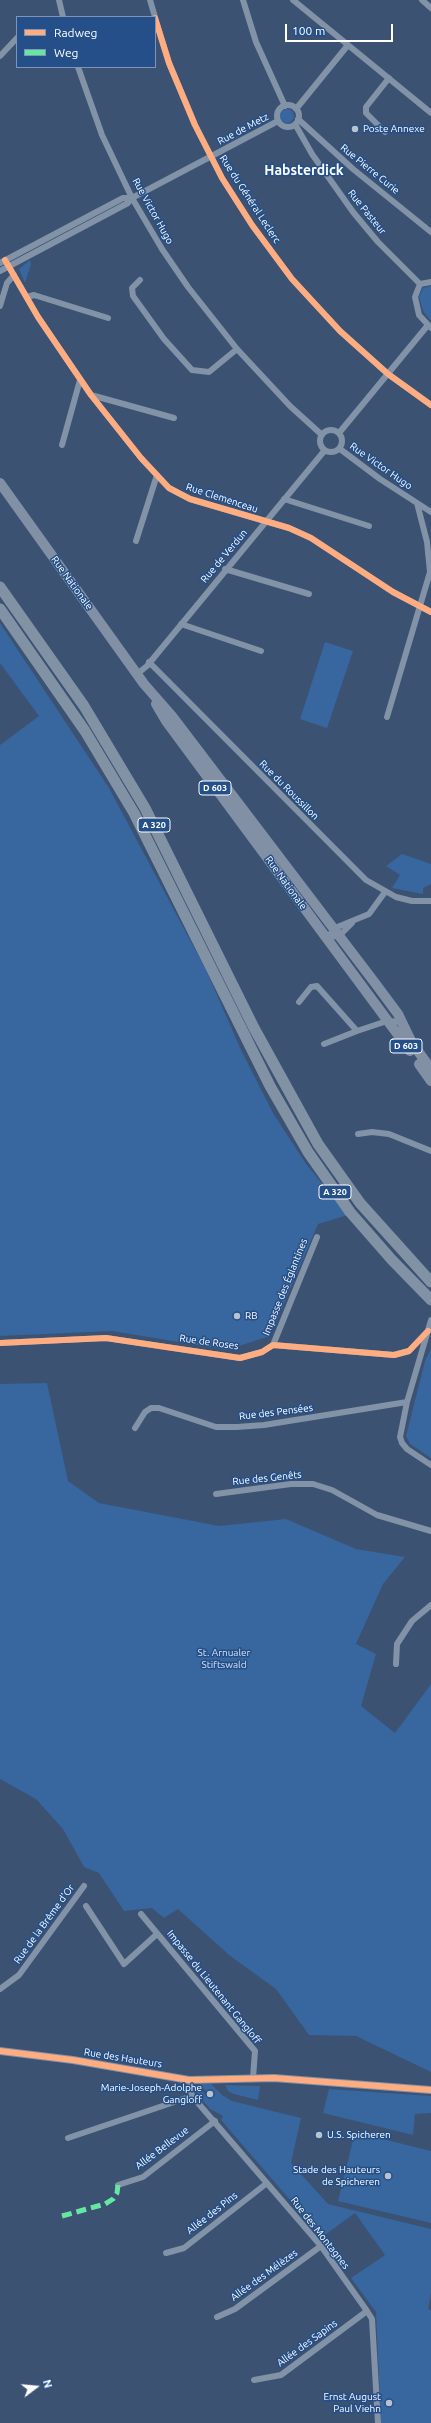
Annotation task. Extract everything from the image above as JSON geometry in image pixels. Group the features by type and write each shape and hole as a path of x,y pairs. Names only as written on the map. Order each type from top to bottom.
{"highway":[{"name":"A 320","path":"0,587 56,664 124,770 172,858 254,1028 318,1144 360,1203 428,1278"},
{"name":"A 320","path":"0,608 85,731 134,813 270,1086 308,1152 350,1212 431,1300"}],"main road":[{"name":"Rue Nationale","path":"0,483 144,684 166,721 431,1081"},
{"name":"Rue Nationale","path":"144,684 172,716 225,788 337,931 402,1022 412,1043 431,1070"}],"street":[{"path":"59,0 63,16"},
{"name":"Rue du Général Leclerc","path":"150,0 154,16"},
{"path":"242,0 256,42 285,106"},
{"path":"293,0 431,113"},
{"path":"422,0 431,8"},
{"name":"Rue du Général Leclerc","path":"156,21 182,96 211,158 252,225 292,279 340,330 388,374 431,405"},
{"path":"0,56 16,39"},
{"path":"297,122 286,127 278,121 278,112 285,106 291,106 296,109 348,45"},
{"name":"Rue Victor Hugo","path":"78,68 102,135 132,198 188,287 237,349 286,401 322,435"},
{"path":"385,132 366,113 366,107 389,78"},
{"name":"Rue Pasteur","path":"296,109 297,122 312,154 353,212 378,242 420,284"},
{"name":"Rue de Metz","path":"0,271 128,203 132,198 211,158 278,121"},
{"name":"Rue Pierre Curie","path":"297,122 431,232"},
{"name":"Rue de Metz","path":"2,261 123,198 132,198"},
{"path":"84,218 87,225"},
{"path":"36,243 40,250"},
{"name":"Rue Clemenceau","path":"2,261 9,267 91,395 169,488 190,499 289,528 311,538 393,592 431,612"},
{"path":"0,306 7,283 14,275"},
{"path":"140,280 132,288 133,296 164,339 192,370 210,372 237,349"},
{"path":"339,433 430,326 419,315 415,303 415,297 420,284 431,282"},
{"path":"27,297 34,295 108,318"},
{"path":"62,445 80,380"},
{"path":"91,395 174,418"},
{"path":"332,430 339,433 342,441 340,449 334,452 325,450 321,445 322,435 332,430"},
{"name":"Rue Victor Hugo","path":"340,449 417,504 431,512"},
{"name":"Rue de Verdun","path":"137,674 181,624 224,569 325,450"},
{"path":"136,541 157,475"},
{"path":"284,499 369,526"},
{"path":"387,717 420,606 428,585 430,559 417,504"},
{"path":"224,569 309,594"},
{"path":"181,624 261,650"},
{"name":"Rue du Roussillon","path":"149,662 353,868 370,883 385,892 412,901 431,901"},
{"path":"327,938 369,914 385,892"},
{"path":"299,1002 311,987 317,986 357,1031"},
{"path":"324,1044 387,1021 402,1022"},
{"path":"358,1134 372,1132 389,1134 431,1151"},
{"name":"Impasse des Églantines","path":"272,1345 317,1237"},
{"path":"431,1320 407,1402 400,1437 402,1443 431,1465"},
{"path":"272,1345 394,1355 409,1350 428,1331"},
{"name":"Rue de Roses","path":"0,1343 106,1338 240,1358 262,1352 272,1345"},
{"name":"Rue des Pensées","path":"135,1428 145,1412 151,1408 159,1408 216,1426 237,1427 264,1425 407,1402"},
{"name":"Rue des Genêts","path":"216,1494 291,1484 313,1484 332,1490 377,1515 431,1531"},
{"path":"396,1664 395,1651 404,1632 412,1620 431,1605"},
{"name":"Rue de la Brême d'Or","path":"0,1989 19,1974 84,1886"},
{"name":"Impasse du Lieutenant Gangloff","path":"86,1906 124,1964 157,1934"},
{"name":"Impasse du Lieutenant Gangloff","path":"142,1914 255,2051 253,2078"},
{"name":"Rue des Hauteurs","path":"0,2051 73,2060 189,2080 243,2077 431,2090"},
{"path":"68,2138 192,2096 189,2080"},
{"name":"Rue des Montagnes","path":"192,2096 321,2246 372,2319 378,2423"},
{"name":"Allée Bellevue","path":"118,2184 142,2177 215,2121"},
{"name":"Allée des Pins","path":"166,2253 184,2248 267,2183"},
{"name":"Allée des Mélèzes","path":"217,2317 235,2309 321,2246"},
{"name":"Allée des Sapins","path":"254,2380 281,2374 367,2311"}],"green space":[{"path":"287,109 292,111 294,116 292,121 287,123 282,121 280,116 282,111"},
{"path":"30,260 31,264 25,283 19,269"},
{"path":"431,286 431,321 423,311 419,297 423,288"},
{"path":"0,623 109,788 205,968 242,1052 273,1113 306,1164 348,1215 318,1224 270,1336 227,1350 112,1331 0,1336 0,745 39,716 0,663"},
{"path":"325,642 353,651 327,728 300,719"},
{"path":"402,854 431,864 431,884 423,888 423,894 392,888 400,875 386,866"},
{"path":"431,1349 431,1458 410,1444 406,1436 425,1361"},
{"name":"St. Arnualer Stiftswald","path":"47,1383 68,1481 99,1503 219,1526 286,1519 356,1549 405,1557 383,1584 356,1644 376,1654 361,1706 395,1733 431,1684 431,2072 356,2036 309,2035 276,1989 229,1955 178,1909 164,1918 152,1908 124,1911 99,1873 84,1867 63,1829 36,1799 0,1779 0,1384"},
{"path":"199,2084 211,2084 222,2095 232,2101 301,2118 291,2163 328,2204 431,2229 431,2293 428,2309 431,2310 431,2423 381,2423 376,2312 351,2278 385,2255 355,2213 322,2237 221,2120 223,2116 210,2109 194,2090 199,2089 211,2099 214,2093 209,2090 207,2092"},
{"path":"225,2085 260,2086 258,2100 234,2094 228,2091"},
{"path":"329,2089 431,2096 431,2113 415,2114 413,2135 323,2113"},
{"name":"Stade des Hauteurs de Spicheren","path":"355,2132 431,2151 431,2223 338,2201"}],"marked path":[{"path":"62,2216 105,2204 113,2199 117,2193 118,2185"}],"cycle path":[{"path":"156,21 169,63 195,125 222,178 252,225 292,279 340,331 388,374 431,405"},
{"path":"5,260 38,317 91,395 141,458 169,488 190,499 289,528 311,538 393,592 431,612"},
{"path":"0,1343 106,1338 240,1358 262,1352 273,1345 394,1355 409,1351 428,1331"},
{"path":"0,2051 73,2060 189,2080 274,2078 431,2090"}],"place":[{"name":"Poste Annexe","path":"355,129"},
{"name":"RB","path":"237,1316"},
{"name":"Marie-Joseph-Adolphe Gangloff","path":"210,2094"},
{"name":"U.S. Spicheren","path":"319,2135"},
{"name":"Stade des Hauteurs de Spicheren","path":"388,2176"},
{"name":"Ernst August Paul Viehn","path":"389,2403"}],"district":[{"name":"Habsterdick","path":"304,170"}]}
